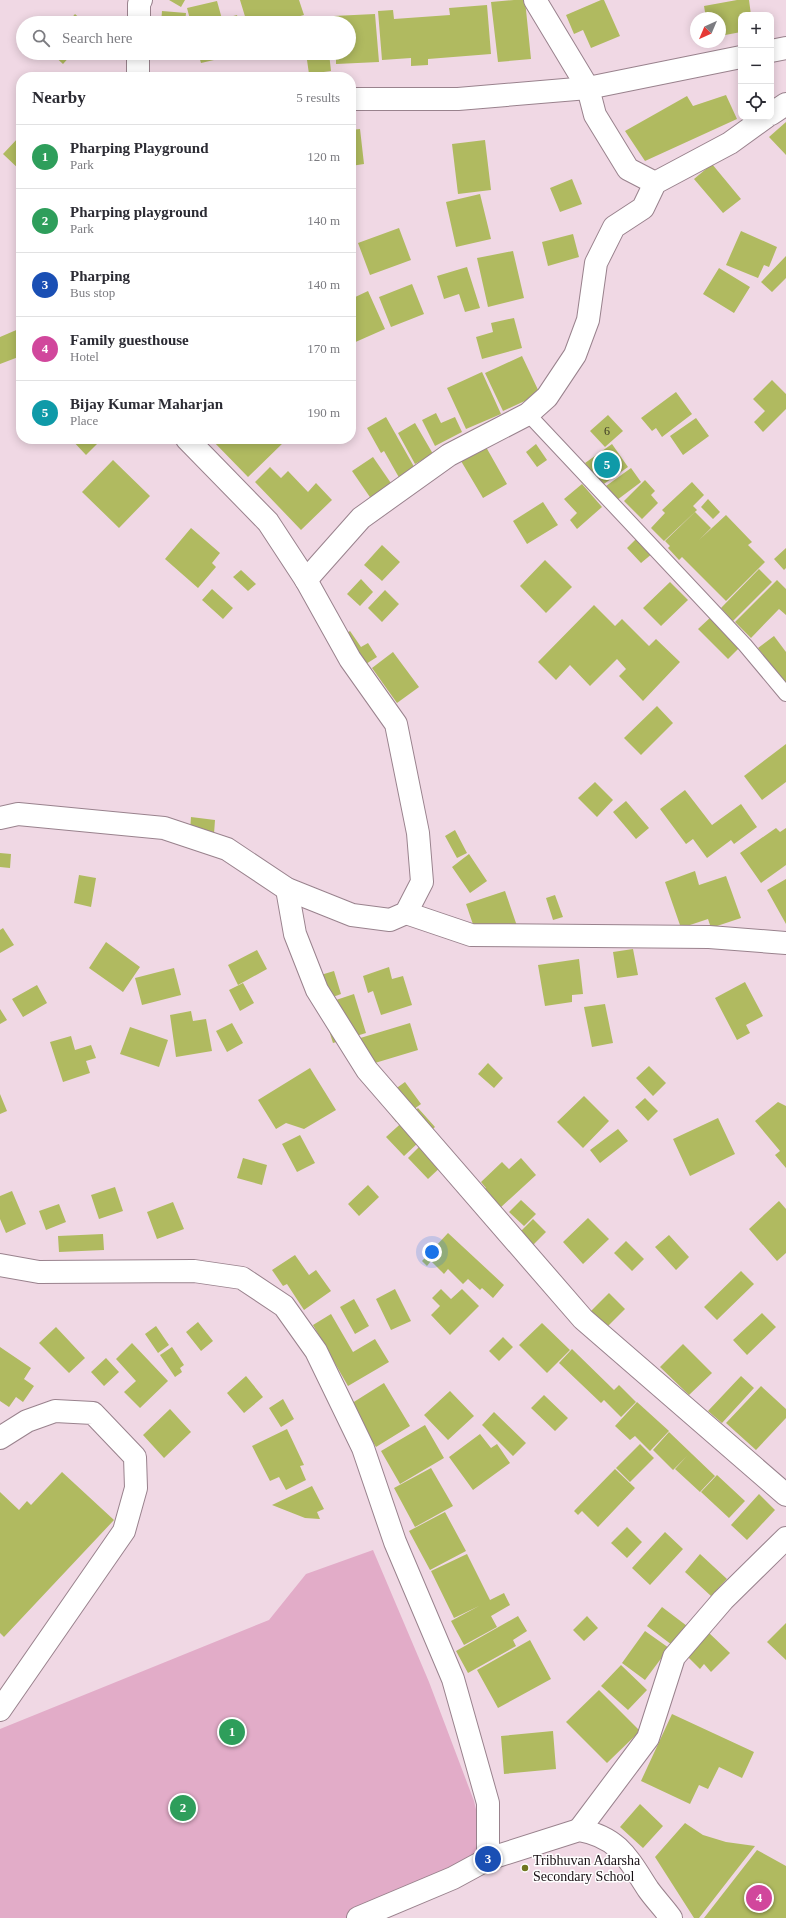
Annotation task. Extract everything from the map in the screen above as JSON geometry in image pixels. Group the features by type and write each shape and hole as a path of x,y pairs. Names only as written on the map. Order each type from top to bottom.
{"street":[{"path":"139,16 139,4 141,0"},
{"path":"535,0 588,88 595,115 628,169 654,183"},
{"path":"774,50 786,48"},
{"path":"356,99 458,99 588,88 738,58"},
{"path":"138,60 138,72"},
{"path":"774,112 786,104"},
{"path":"306,580 361,518 449,455 528,414 547,396 575,355 588,320 596,263 614,227 643,208 654,183 730,143 762,120"},
{"path":"0,818 18,814 164,828 227,849 287,889 352,915 390,920 406,913 422,882 418,833 396,724 350,660 306,580 268,522 192,444"},
{"path":"287,889 295,934 317,990 367,1070 583,1319 786,1495"},
{"path":"406,913 471,935 709,936 786,943"},
{"path":"0,1265 38,1272 194,1271 242,1278 284,1306 316,1351 363,1448 395,1542 452,1679 488,1803 488,1859"},
{"path":"0,1438 27,1421 55,1411 93,1413 135,1457 136,1488 124,1531 0,1710"},
{"path":"579,1830 648,1738 674,1657 723,1600 786,1538"},
{"path":"358,1918 453,1878 488,1859 579,1830 594,1832 619,1847 671,1918"}],"lane":[{"path":"528,414 745,645 786,694"}],"shaded area":[{"path":"373,1550 429,1682 474,1801 488,1859 358,1918 0,1918 0,1729 269,1620 306,1574"}],"building":[{"path":"169,0 185,0 181,7"},
{"path":"240,0 299,0 304,15 300,16 245,16"},
{"path":"525,0 531,59 498,62 491,2"},
{"path":"604,0 620,36 591,48 583,30 574,34 566,15"},
{"path":"737,0 749,0 751,12 738,12 738,33 726,35 726,12 705,12 704,6"},
{"path":"217,1 221,16 189,16 187,8"},
{"path":"487,5 491,54 428,59 428,65 411,66 411,58 382,60 378,11 393,10 394,19 450,15 449,8"},
{"path":"162,11 186,13 186,16 162,16"},
{"path":"375,14 379,62 336,64 336,60 356,60 356,16 333,16"},
{"path":"59,60 67,60 63,64"},
{"path":"200,60 214,60 201,63"},
{"path":"307,60 330,60 331,71 309,72"},
{"path":"726,95 737,119 645,161 625,131 687,96 693,106"},
{"path":"786,122 786,155 769,137"},
{"path":"356,129 360,129 364,164 356,165"},
{"path":"16,140 16,166 3,154"},
{"path":"485,140 491,190 458,194 452,144"},
{"path":"712,164 741,199 723,213 694,179"},
{"path":"572,179 582,204 560,212 550,188"},
{"path":"480,194 491,239 456,247 446,202"},
{"path":"399,228 411,260 370,275 358,243"},
{"path":"741,231 777,247 769,267 764,265 758,278 726,265"},
{"path":"573,234 579,257 548,266 542,242"},
{"path":"513,251 524,298 488,307 477,258"},
{"path":"786,256 786,278 772,292 761,282"},
{"path":"467,267 480,308 465,312 459,294 444,299 437,276"},
{"path":"719,268 750,287 734,313 703,294"},
{"path":"412,284 424,314 391,327 379,297"},
{"path":"368,291 385,329 356,342 356,297"},
{"path":"514,318 522,348 482,359 476,337 493,332 491,323"},
{"path":"16,330 16,358 0,364 0,337"},
{"path":"522,356 540,394 503,411 485,373"},
{"path":"482,372 501,414 466,429 447,388"},
{"path":"772,380 786,394 786,409 763,432 754,422 765,411 753,399"},
{"path":"676,392 692,414 662,437 656,428 652,431 641,418"},
{"path":"436,413 441,423 455,417 462,432 435,446 422,420"},
{"path":"608,415 623,431 605,447 590,431"},
{"path":"386,417 417,472 401,481 384,451 381,453 367,428"},
{"path":"696,418 709,436 683,455 670,436"},
{"path":"415,423 433,454 415,464 398,433"},
{"path":"76,444 97,444 86,455"},
{"path":"216,444 282,444 248,477"},
{"path":"536,444 547,460 537,467 526,452"},
{"path":"612,444 628,467 601,486 585,463"},
{"path":"486,447 507,484 483,498 461,461"},
{"path":"373,457 395,489 374,503 352,471"},
{"path":"113,460 150,496 119,528 82,492"},
{"path":"270,467 281,478 288,471 308,492 316,483 332,500 301,530 255,482"},
{"path":"631,468 641,482 617,500 606,486"},
{"path":"645,480 655,491 651,495 658,503 642,519 624,501"},
{"path":"692,482 704,495 693,506 697,510 664,541 651,528 665,513 662,510"},
{"path":"582,484 602,507 577,529 570,520 577,513 564,499"},
{"path":"708,499 720,512 713,519 701,507"},
{"path":"543,502 558,525 527,544 513,521"},
{"path":"695,512 711,528 699,540 726,515 752,542 748,545 765,562 726,601 682,557 679,560 668,548 670,546 665,541"},
{"path":"191,528 220,553 212,563 216,567 198,588 165,559"},
{"path":"638,537 653,553 641,563 627,548"},
{"path":"382,545 400,562 382,581 364,565"},
{"path":"786,548 786,568 784,570 774,559"},
{"path":"545,560 572,587 546,613 520,586"},
{"path":"759,569 772,582 733,621 721,608"},
{"path":"241,570 256,584 248,591 233,577"},
{"path":"361,579 373,592 360,606 347,594"},
{"path":"777,580 786,589 786,615 779,609 751,638 735,622"},
{"path":"670,582 688,600 661,626 643,608"},
{"path":"212,589 233,608 223,619 202,600"},
{"path":"385,590 399,604 382,622 368,608"},
{"path":"594,605 615,626 622,619 649,646 656,639 680,662 643,701 619,676 626,669 617,659 590,686 570,665 556,680 538,662"},
{"path":"712,616 741,646 728,659 698,629"},
{"path":"350,631 361,647 368,643 377,657 358,669 338,639"},
{"path":"774,636 786,652 786,685 758,648"},
{"path":"393,652 419,687 397,703 372,668"},
{"path":"657,706 673,723 641,755 624,738"},
{"path":"786,744 786,782 762,800 744,776"},
{"path":"595,782 613,800 597,817 578,798"},
{"path":"685,790 712,825 741,804 757,827 734,844 731,840 707,858 693,839 686,844 660,809"},
{"path":"626,801 649,828 636,839 613,812"},
{"path":"191,817 215,820 214,834 190,831"},
{"path":"776,828 780,832 786,828 786,865 761,883 740,853"},
{"path":"455,830 467,853 457,858 445,836"},
{"path":"0,853 11,854 10,868 0,867"},
{"path":"469,854 487,881 470,893 452,867"},
{"path":"695,871 699,885 726,876 741,918 711,928 708,919 681,928 665,882"},
{"path":"79,875 96,878 91,907 74,903"},
{"path":"786,879 786,924 767,890"},
{"path":"505,891 517,926 478,939 466,904"},
{"path":"555,895 563,917 553,920 546,898"},
{"path":"3,928 14,945 0,953 0,930"},
{"path":"106,942 140,967 123,992 89,968"},
{"path":"633,949 638,975 617,978 613,952"},
{"path":"257,950 267,969 238,985 228,965"},
{"path":"579,959 583,994 572,995 572,1002 545,1006 538,965"},
{"path":"389,967 392,979 403,976 412,1005 381,1015 373,991 368,993 363,976"},
{"path":"174,968 181,995 142,1005 135,978"},
{"path":"334,971 341,994 322,1001 314,977"},
{"path":"745,982 763,1016 746,1025 750,1033 737,1040 715,998"},
{"path":"243,983 254,1003 240,1011 229,990"},
{"path":"37,985 47,1003 23,1017 12,999"},
{"path":"354,994 366,1033 333,1043 321,1005"},
{"path":"605,1004 613,1043 592,1047 584,1007"},
{"path":"0,1009 7,1020 0,1024"},
{"path":"191,1011 193,1021 206,1019 212,1051 176,1057 170,1015"},
{"path":"232,1023 243,1043 227,1052 216,1031"},
{"path":"410,1023 418,1050 365,1066 357,1039"},
{"path":"130,1027 168,1040 159,1067 120,1054"},
{"path":"71,1036 75,1050 91,1045 96,1058 86,1061 90,1073 63,1082 50,1042"},
{"path":"488,1063 503,1078 494,1088 478,1074"},
{"path":"649,1066 666,1083 653,1096 636,1078"},
{"path":"310,1068 336,1110 304,1129 286,1123 276,1129 258,1100"},
{"path":"405,1082 421,1104 396,1122 380,1100"},
{"path":"0,1094 7,1111 0,1114"},
{"path":"584,1096 609,1121 583,1148 557,1122"},
{"path":"645,1098 658,1111 648,1121 635,1107"},
{"path":"778,1102 786,1106 786,1168 775,1155 780,1151 755,1121"},
{"path":"418,1108 435,1127 404,1156 386,1137"},
{"path":"718,1118 735,1154 690,1176 673,1139"},
{"path":"618,1129 628,1141 600,1163 590,1150"},
{"path":"432,1134 445,1163 428,1179 408,1158"},
{"path":"300,1135 315,1163 297,1172 282,1144"},
{"path":"243,1158 267,1165 262,1185 237,1178"},
{"path":"521,1158 536,1175 500,1208 483,1191 486,1188 481,1182 502,1162 509,1169"},
{"path":"368,1185 379,1197 359,1216 348,1204"},
{"path":"115,1187 123,1211 99,1219 91,1195"},
{"path":"12,1191 26,1224 6,1233 0,1219 0,1196"},
{"path":"521,1200 536,1214 524,1226 509,1212"},
{"path":"779,1201 786,1209 786,1253 777,1261 749,1229"},
{"path":"173,1202 184,1229 157,1239 147,1212"},
{"path":"59,1204 66,1222 46,1230 39,1211"},
{"path":"588,1218 609,1239 583,1264 563,1242"},
{"path":"533,1219 546,1232 522,1256 509,1243"},
{"path":"448,1233 504,1285 493,1298 482,1288 480,1290 468,1279 463,1284 448,1269 444,1274 431,1261 427,1266 422,1261"},
{"path":"103,1234 104,1250 59,1252 58,1236"},
{"path":"669,1235 689,1257 676,1270 655,1247"},
{"path":"626,1241 644,1259 632,1271 614,1253"},
{"path":"295,1255 309,1275 316,1270 331,1291 304,1310 287,1284 283,1286 272,1270"},
{"path":"741,1271 754,1284 717,1320 704,1307"},
{"path":"395,1289 411,1321 391,1330 376,1299"},
{"path":"441,1289 451,1299 462,1289 479,1306 450,1335 431,1315 440,1306 432,1298"},
{"path":"609,1293 625,1309 607,1327 591,1311"},
{"path":"354,1299 369,1326 355,1334 340,1307"},
{"path":"762,1313 776,1327 747,1355 733,1340"},
{"path":"331,1314 353,1352 375,1339 389,1362 348,1386 313,1325"},
{"path":"198,1322 213,1341 201,1351 186,1332"},
{"path":"542,1323 570,1350 547,1373 519,1345"},
{"path":"156,1326 169,1345 158,1353 145,1334"},
{"path":"56,1327 85,1358 69,1373 39,1343"},
{"path":"503,1337 513,1347 499,1361 489,1351"},
{"path":"132,1343 168,1381 140,1408 124,1392 136,1381 116,1359"},
{"path":"683,1344 712,1373 689,1395 660,1367"},
{"path":"0,1347 31,1368 24,1379 34,1386 23,1402 16,1397 9,1407 0,1401"},
{"path":"172,1347 184,1365 180,1368 182,1372 175,1377 160,1355"},
{"path":"572,1349 614,1390 619,1385 636,1402 621,1417 604,1400 601,1403 559,1363"},
{"path":"106,1358 119,1372 104,1386 91,1372"},
{"path":"246,1376 263,1397 244,1413 227,1393"},
{"path":"741,1376 754,1388 722,1423 708,1411"},
{"path":"384,1383 410,1426 376,1447 349,1405"},
{"path":"761,1386 786,1409 786,1418 756,1450 726,1423"},
{"path":"450,1391 474,1416 448,1440 424,1415"},
{"path":"544,1395 568,1418 555,1431 531,1408"},
{"path":"283,1399 294,1419 281,1427 269,1408"},
{"path":"637,1402 669,1431 650,1451 635,1436 630,1440 615,1426"},
{"path":"170,1409 191,1432 164,1458 143,1435"},
{"path":"494,1412 526,1443 513,1456 482,1425"},
{"path":"425,1425 444,1458 400,1484 381,1451"},
{"path":"287,1429 304,1465 300,1466 306,1480 286,1490 279,1477 270,1481 252,1446"},
{"path":"669,1432 715,1476 700,1492 675,1469 687,1456 673,1470 653,1450"},
{"path":"480,1434 491,1448 497,1444 510,1463 473,1490 449,1457"},
{"path":"640,1444 654,1458 630,1482 616,1468"},
{"path":"431,1468 453,1506 415,1527 394,1488"},
{"path":"615,1469 635,1488 598,1527 582,1511 578,1515 574,1511"},
{"path":"62,1472 114,1520 4,1637 0,1633 0,1492 19,1510 27,1501 31,1505"},
{"path":"717,1475 745,1501 729,1518 701,1492"},
{"path":"312,1486 324,1509 317,1512 320,1519 305,1518 272,1505"},
{"path":"759,1494 775,1510 747,1540 731,1525"},
{"path":"445,1512 466,1551 430,1570 409,1531"},
{"path":"627,1527 642,1542 627,1558 611,1543"},
{"path":"665,1532 683,1549 650,1585 632,1568"},
{"path":"467,1554 490,1600 504,1593 510,1605 491,1616 497,1627 464,1645 451,1621 479,1606 454,1618 431,1571"},
{"path":"700,1554 727,1579 711,1596 685,1572"},
{"path":"662,1607 687,1626 672,1645 647,1626"},
{"path":"518,1616 527,1631 513,1640 516,1646 468,1673 456,1651"},
{"path":"587,1616 598,1628 584,1641 573,1630"},
{"path":"786,1623 786,1660 767,1642"},
{"path":"645,1631 669,1648 645,1680 622,1663"},
{"path":"707,1631 730,1653 711,1672 704,1664 700,1669 685,1654"},
{"path":"530,1640 551,1679 498,1708 477,1670"},
{"path":"621,1665 647,1690 628,1710 601,1686"},
{"path":"599,1690 640,1731 607,1763 566,1722"},
{"path":"672,1714 754,1752 742,1778 719,1767 708,1789 699,1785 690,1804 641,1781"},
{"path":"553,1731 556,1769 504,1774 501,1736"},
{"path":"640,1804 663,1826 643,1848 620,1827"},
{"path":"685,1823 703,1835 726,1842 755,1846 699,1918 694,1918 655,1857"},
{"path":"757,1850 786,1866 786,1918 704,1918"}],"place":[{"name":"Bijay Kumar Maharjan","path":"607,465"},
{"name":"Pharping Playground","path":"232,1732"},
{"name":"Pharping playground","path":"183,1808"},
{"name":"Pharping","path":"488,1859"},
{"name":"Tribhuvan Adarsha Secondary School","path":"525,1868"},
{"name":"Family guesthouse","path":"759,1898"}]}
